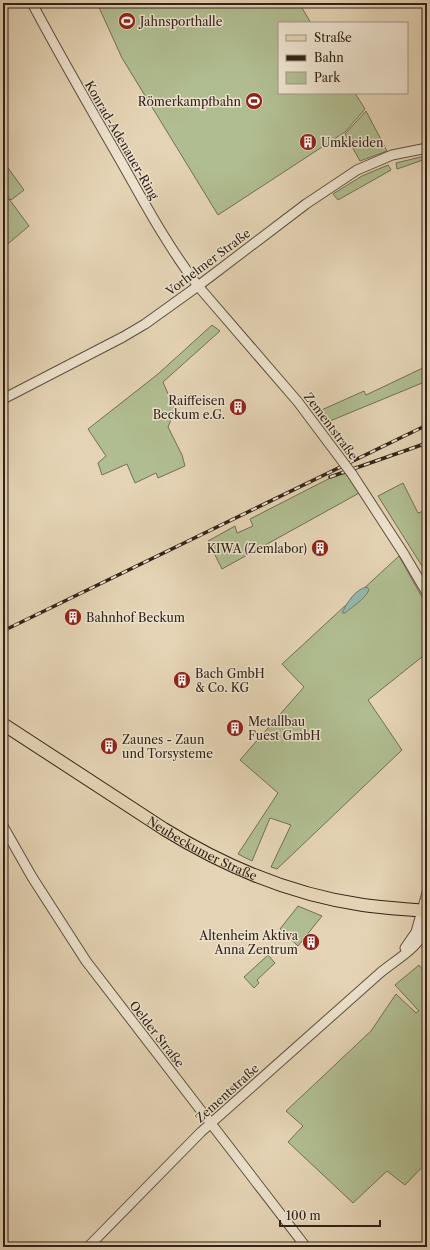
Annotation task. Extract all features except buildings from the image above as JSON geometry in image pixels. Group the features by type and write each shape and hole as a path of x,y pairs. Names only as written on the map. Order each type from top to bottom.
{"main road":[{"name":"Neubeckumer Straße","path":"3,724 164,829 182,840 228,863 270,880 311,894 336,900 364,905 425,910"}],"street":[{"name":"Konrad-Adenauer-Ring","path":"32,3 73,80 152,215 198,286"},
{"name":"Vorhelmer Straße","path":"3,399 123,338 145,324 198,286 306,204 357,170 392,155 427,148"},
{"name":"Zementstraße","path":"198,286 298,402 352,474 427,593"},
{"name":"Oelder Straße","path":"3,826 32,877 86,961 306,1247"},
{"name":"Zementstraße","path":"88,1247 211,1124 389,966 407,946 416,932 425,910 427,893"},
{"name":"Zementstraße","path":"389,966 412,950 427,926"}],"green space":[{"name":"Römerkampfbahn","path":"97,3 299,3 310,22 278,22 278,94 356,94 365,109 345,132 218,215 122,58"},
{"path":"366,111 387,151 360,161 345,134"},
{"path":"425,156 427,160 427,168 423,160 397,169 396,163"},
{"path":"3,161 24,190 11,200 3,191"},
{"path":"388,165 391,170 338,200 333,194 362,176"},
{"path":"9,199 29,226 3,248 3,203"},
{"path":"212,325 220,331 163,382 175,410 168,427 182,455 185,466 158,478 156,473 135,483 127,464 102,475 98,463 106,456 88,429 158,374"},
{"path":"427,366 427,381 325,423 317,412 364,391 366,395"},
{"path":"348,473 361,492 222,569 208,541 235,526 237,533 253,526 250,519 334,476"},
{"path":"403,483 418,513 427,510 427,574 378,496"},
{"path":"399,556 427,606 427,653 368,700 402,750 277,869 271,867 291,825 270,818 252,861 238,854 278,793 240,760 304,687 282,664"},
{"path":"298,906 322,916 298,946 280,929"},
{"path":"268,955 275,963 257,980 259,983 254,988 244,977"},
{"path":"419,965 426,975 424,985 427,989 427,1162 405,1185 387,1171 353,1203 288,1142 303,1126 286,1111 371,1031 396,994 416,1013 419,1011 395,985"}],"water":[{"path":"367,587 369,590 364,597 345,613 342,613 355,593"}],"railway":[{"path":"3,631 427,425"},
{"path":"330,477 427,443"}],"place":[{"name":"Jahnsporthalle","path":"127,21"},
{"name":"Römerkampfbahn","path":"254,101"},
{"name":"Umkleiden","path":"308,142"},
{"name":"Raiffeisen Beckum e.G.","path":"238,407"},
{"name":"KIWA (Zemlabor)","path":"320,548"},
{"name":"Bahnhof Beckum","path":"73,617"},
{"name":"Bach GmbH & Co. KG","path":"182,680"},
{"name":"Metallbau Fuest GmbH","path":"235,728"},
{"name":"Zaunes - Zaun und Torsysteme","path":"109,746"},
{"name":"Altenheim Aktiva Anna Zentrum","path":"311,942"}]}
